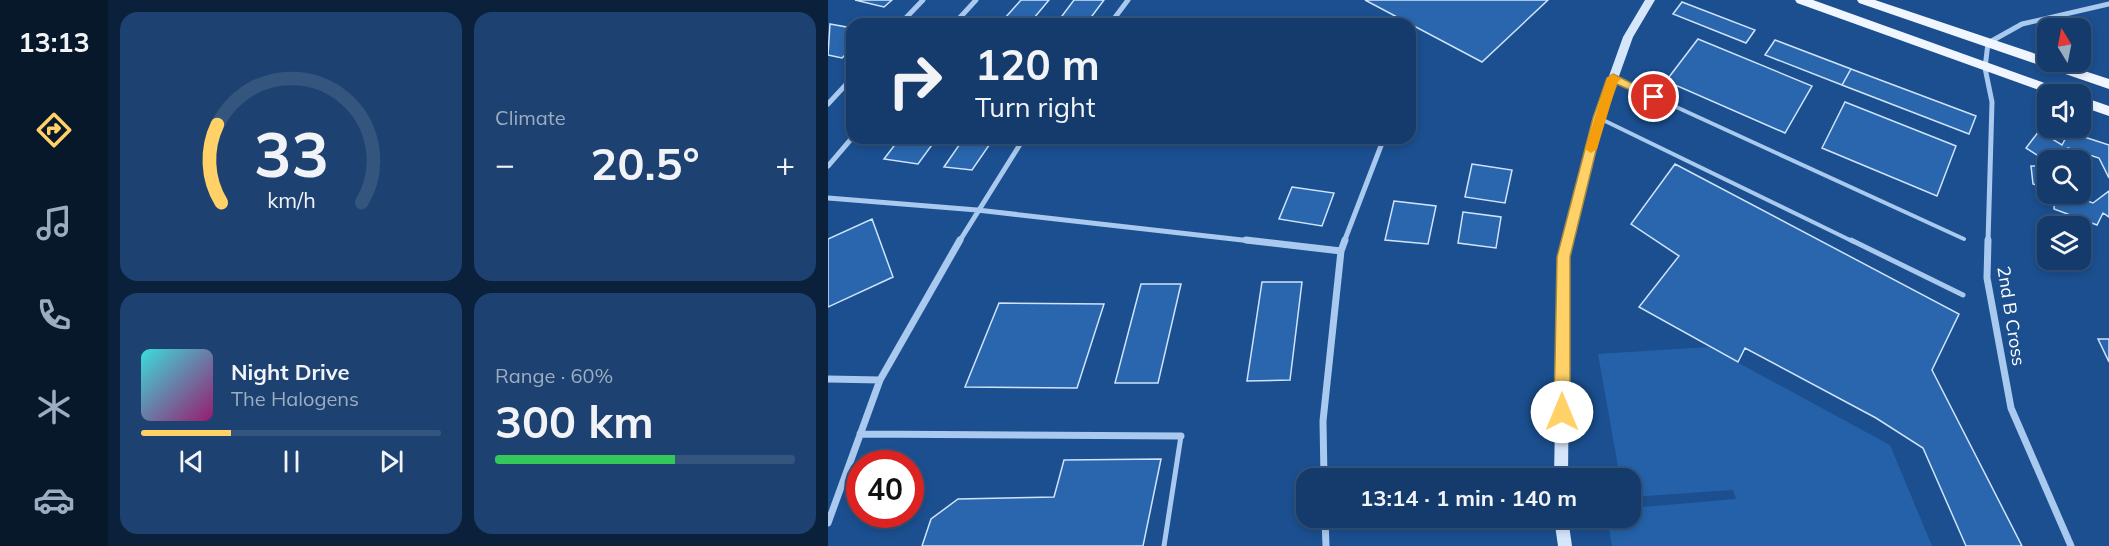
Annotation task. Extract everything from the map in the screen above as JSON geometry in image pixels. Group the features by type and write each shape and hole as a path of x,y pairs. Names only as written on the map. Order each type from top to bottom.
{"main road":[{"path":"1801,0 2037,86"},
{"path":"1863,0 2109,84"},
{"path":"2091,105 2109,111"}],"street":[{"path":"906,18 923,0"},
{"path":"960,18 976,0"},
{"path":"1114,18 1128,0"},
{"path":"1561,468 1564,257 1599,118 1628,37 1650,0"},
{"path":"1988,43 2022,24 2109,4"},
{"name":"2nd B Cross","path":"1988,43 1985,68 1992,102 1987,278 2011,408 2071,546"},
{"path":"828,104 846,84"},
{"path":"828,166 847,144"},
{"path":"828,523 880,380 977,210 1020,144"},
{"path":"1324,468 1323,421 1341,252 1382,144"},
{"path":"828,198 977,210 1341,252"},
{"path":"828,379 880,380"},
{"path":"860,434 1182,436"},
{"path":"1325,528 1326,546"},
{"path":"1562,528 1565,546"}],"lane":[{"path":"1613,78 1964,239"},
{"path":"1599,118 1963,295"},
{"path":"1164,546 1182,436"}],"shaded area":[{"path":"1709,347 1890,445 1932,546 1612,546 1609,528 1641,528 1641,507 1736,499 1733,490 1641,496 1641,468 1618,468 1598,354"}],"building":[{"path":"855,0 892,0 884,7"},
{"path":"1021,0 1049,0 1034,18 1005,18"},
{"path":"1074,0 1104,0 1090,18 1060,18"},
{"path":"1365,0 1548,0 1482,62 1416,27 1416,18 1399,18"},
{"path":"1682,2 1755,30 1746,43 1673,14"},
{"path":"830,24 846,27 846,54 842,58 828,55"},
{"path":"1698,39 1812,86 1785,133 1666,81"},
{"path":"1775,40 1851,69 1842,85 1765,55"},
{"path":"1851,69 1976,116 1969,134 1842,85"},
{"path":"1845,102 1956,146 1937,196 1822,148"},
{"path":"2037,134 2037,138 2050,138 2062,145 2066,138 2087,138 2109,145 2109,178 2099,158 2091,155 2091,150 2068,148 2067,150 2037,150 2037,155 2026,148"},
{"path":"895,144 933,144 918,164 884,159"},
{"path":"960,144 990,144 972,170 944,167"},
{"path":"1472,164 1512,170 1505,203 1465,197"},
{"path":"1675,164 1959,314 1932,370 2022,546 1966,546 1923,448 1876,418 1745,348 1738,362 1639,307 1679,256 1631,224"},
{"path":"2031,166 2037,166 2037,185 2033,184"},
{"path":"1292,187 1334,193 1322,226 1279,219"},
{"path":"2109,191 2109,217 2103,213 2097,225 2091,223 2091,216 2073,216 2054,209 2054,204 2093,203"},
{"path":"1394,201 1436,206 1428,244 1385,240"},
{"path":"1463,212 1501,217 1496,248 1458,243"},
{"path":"872,219 893,277 828,307 828,239"},
{"path":"1262,282 1302,282 1290,380 1247,381"},
{"path":"1141,284 1181,284 1158,383 1115,383"},
{"path":"999,303 1104,304 1077,388 965,387"},
{"path":"2098,339 2109,339 2109,362"},
{"path":"1161,459 1143,546 922,546 931,519 958,499 1054,497 1064,460"}],"slow traffic":[{"path":"1591,149 1613,78 1616,79"}],"route":[{"path":"1562,412 1564,257 1599,118 1613,78 1654,97"}]}
